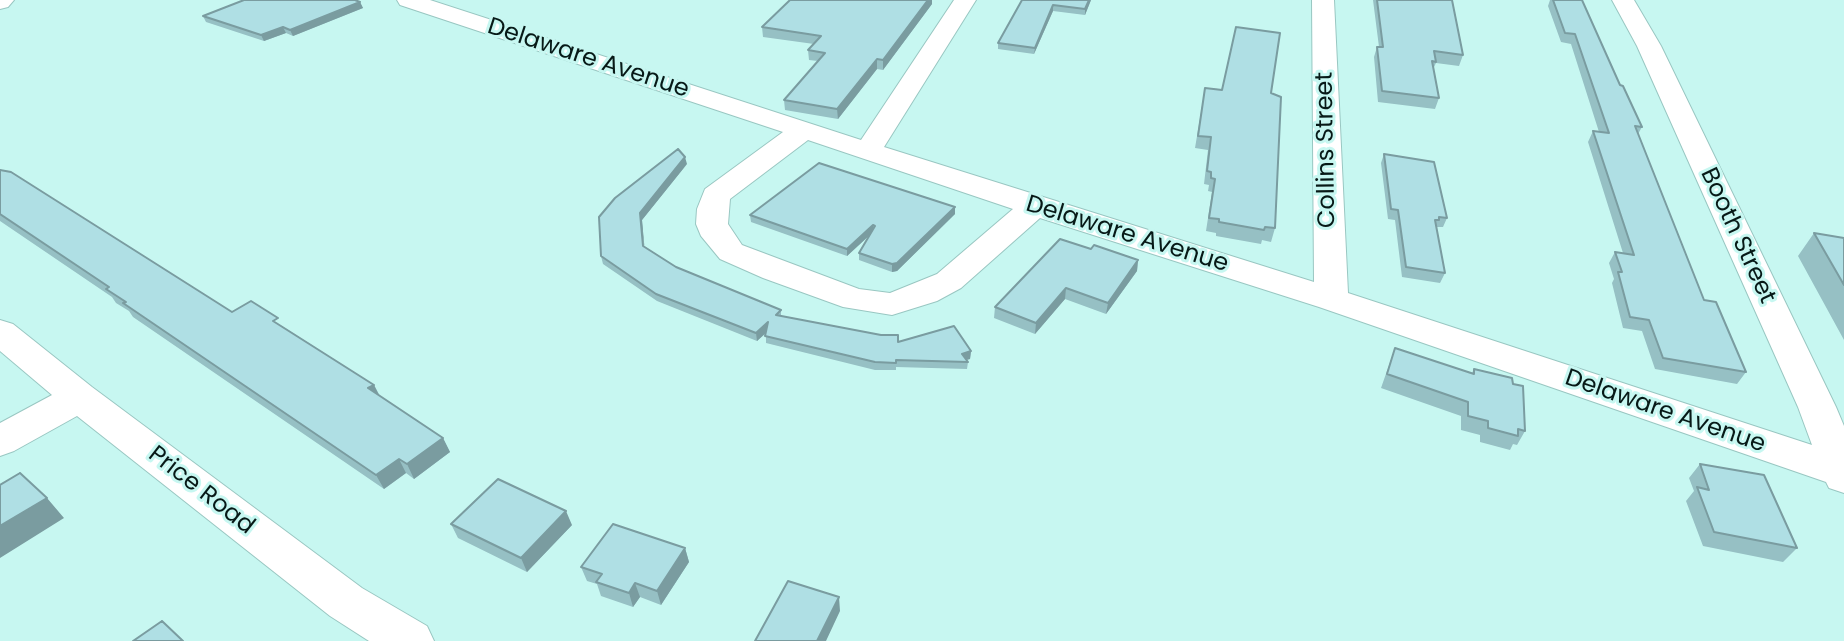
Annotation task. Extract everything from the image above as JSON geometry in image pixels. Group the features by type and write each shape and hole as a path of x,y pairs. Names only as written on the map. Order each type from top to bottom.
{"street":[{"name":"Delaware Avenue","path":"408,0 803,131 1331,299 1843,473"},
{"path":"868,151 965,0"},
{"name":"Collins Street","path":"1324,0 1331,299"},
{"name":"Booth Street","path":"1623,0 1649,46 1817,407 1843,473"},
{"path":"803,131 716,195 712,224 717,236 731,252 775,271 855,299 892,304 925,293 949,281 1035,206"},
{"name":"Price Road","path":"0,331 79,397 346,602 410,641"},
{"path":"0,442 79,397"}],"building":[{"path":"244,0 360,2 290,30 283,27 261,35 203,16"},
{"path":"790,0 928,0 883,60 877,59 837,109 784,100 825,53 808,50 821,36 762,27"},
{"path":"1022,0 1089,0 1085,9 1053,5 1035,48 998,43"},
{"path":"1377,0 1452,0 1463,55 1434,51 1436,62 1432,61 1439,98 1382,91 1377,47 1383,47"},
{"path":"1553,0 1582,0 1642,127 1635,126 1704,300 1716,302 1746,372 1663,358 1649,320 1630,317 1618,272 1622,272 1615,252 1634,255 1593,131 1609,133 1575,34 1565,33"},
{"path":"1236,27 1280,33 1271,93 1281,97 1275,228 1265,227 1264,230 1209,218 1215,179 1211,178 1211,172 1207,171 1211,137 1198,136 1205,88 1222,90"},
{"path":"678,149 685,157 640,213 643,246 676,267 781,310 776,315 881,335 898,335 898,342 954,326 971,351 962,354 968,362 875,362 765,336 768,322 756,333 656,294 601,256 599,217 615,198"},
{"path":"1384,154 1434,162 1447,218 1439,217 1439,220 1435,220 1445,273 1406,267 1398,210 1391,209"},
{"path":"819,163 955,207 897,263 892,264 859,253 875,226 873,225 847,249 750,215"},
{"path":"0,170 11,172 232,312 251,301 278,318 273,321 374,385 368,388 443,438 407,464 399,459 376,475 123,303 126,302 106,289 109,287 0,214"},
{"path":"1814,233 1844,238 1844,285"},
{"path":"1060,239 1091,249 1094,245 1138,260 1108,303 1066,288 1036,323 995,307"},
{"path":"1395,348 1474,374 1474,369 1512,378 1513,384 1523,386 1525,431 1518,429 1518,436 1488,428 1488,421 1468,416 1468,402 1387,374"},
{"path":"1700,464 1764,475 1797,548 1714,532 1697,487 1709,490"},
{"path":"20,473 47,498 0,526 0,485"},
{"path":"498,479 566,511 521,558 451,524"},
{"path":"613,524 685,548 657,591 635,583 629,593 596,582 602,574 581,567"},
{"path":"788,581 839,597 817,641 755,641"},
{"path":"162,621 183,641 133,641"}]}
